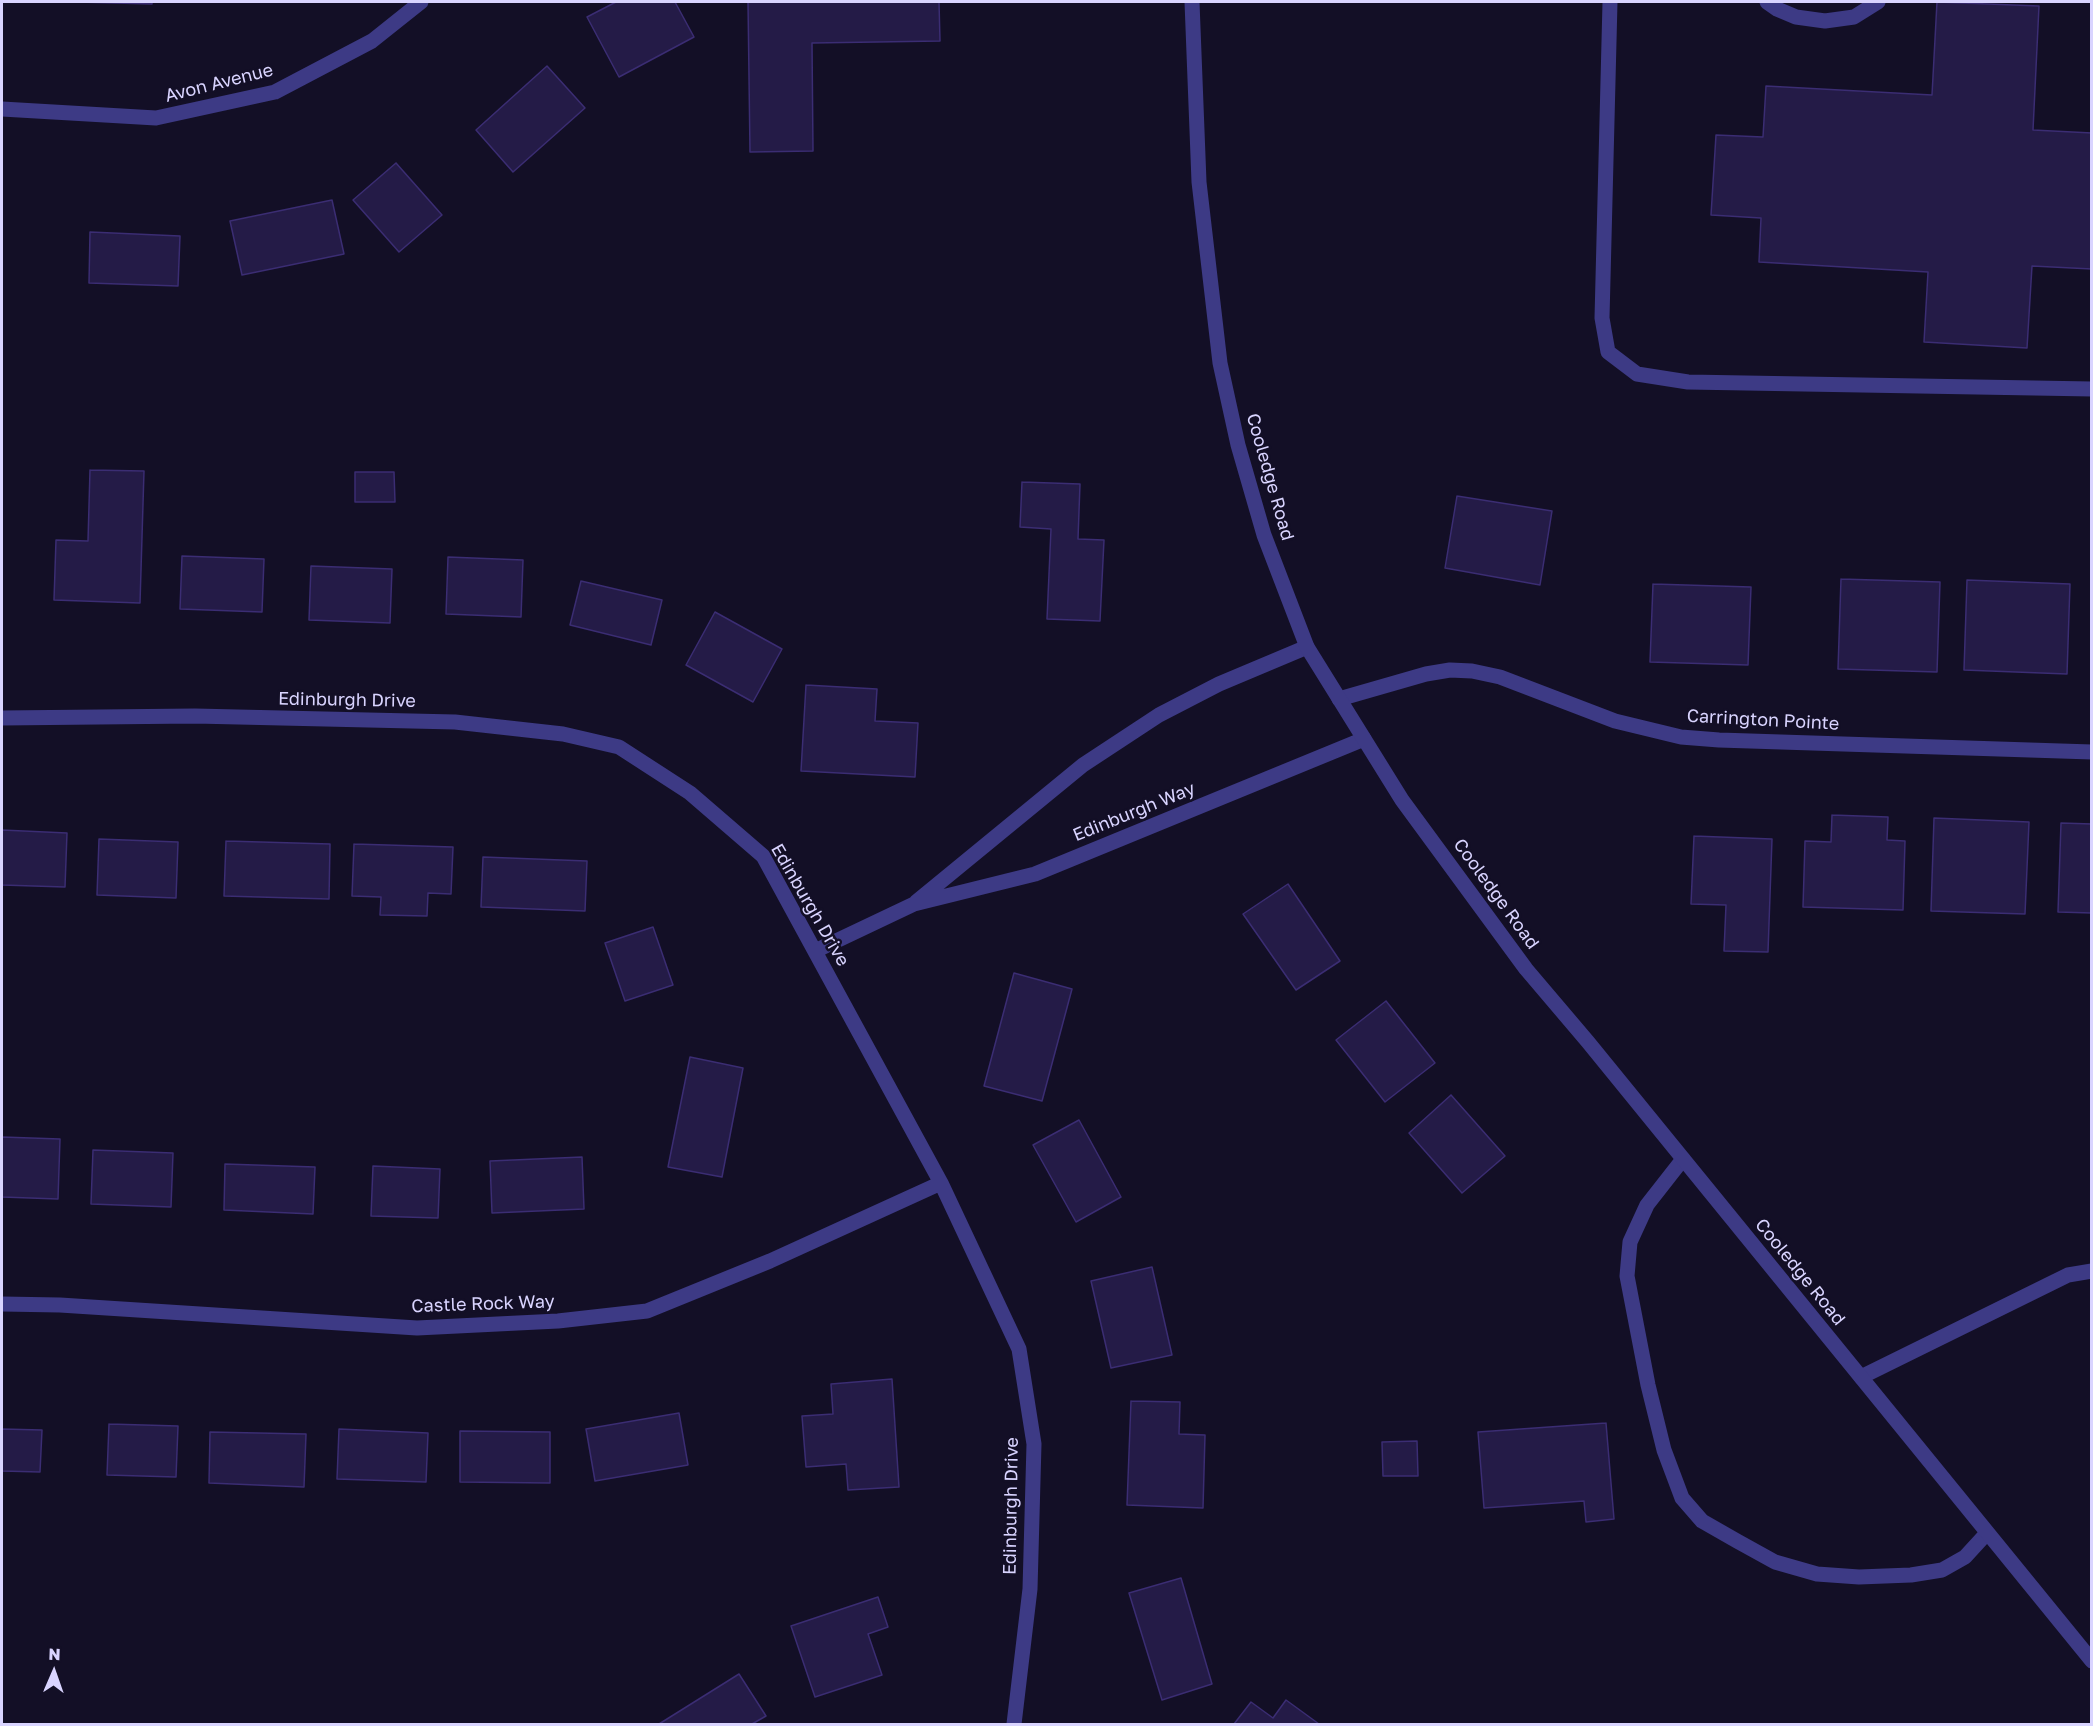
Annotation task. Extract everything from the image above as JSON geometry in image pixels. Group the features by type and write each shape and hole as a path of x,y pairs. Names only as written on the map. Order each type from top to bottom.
{"street":[{"name":"Avon Avenue","path":"2,109 156,118 275,92 372,41 421,2"},
{"name":"Cooledge Road","path":"1192,2 1199,182 1220,363 1238,445 1264,534 1307,647 1402,800 1526,969 2091,1661"},
{"path":"1610,2 1602,318 1608,352 1637,374 1688,382 2091,389"},
{"path":"1767,2 1796,17 1825,21 1854,17 1878,2"},
{"name":"Edinburgh Way","path":"914,904 1083,765 1159,715 1219,684 1307,647"},
{"name":"Carrington Pointe","path":"1339,699 1426,674 1450,670 1472,671 1500,677 1615,721 1682,736 1730,741 2091,752"},
{"name":"Edinburgh Drive","path":"2,718 195,716 455,722 563,734 620,747 690,794 763,856 941,1183 1019,1349 1034,1444 1030,1589 1014,1725"},
{"name":"Edinburgh Way","path":"815,951 914,904 1035,874 1364,739"},
{"path":"1683,1159 1647,1205 1630,1242 1627,1276 1650,1396 1664,1450 1682,1498 1702,1521 1775,1562 1817,1574 1859,1577 1911,1575 1942,1570 1965,1557 1988,1533"},
{"name":"Castle Rock Way","path":"2,1304 60,1305 417,1328 558,1321 647,1311 770,1261 941,1183"},
{"path":"1861,1377 2068,1275 2091,1271"}],"building":[{"path":"77,2 152,2 152,4"},
{"path":"616,2 675,2 694,37 619,77 587,17"},
{"path":"748,2 939,2 940,41 812,43 813,151 750,152"},
{"path":"1937,2 2039,6 2033,130 2092,133 2092,269 2032,266 2027,348 1924,342 1928,272 1759,262 1761,218 1711,215 1716,135 1763,137 1766,86 1932,95"},
{"path":"547,66 585,108 513,172 476,130"},
{"path":"396,163 442,215 399,252 353,200"},
{"path":"332,200 344,254 242,275 230,221"},
{"path":"90,232 180,236 178,286 89,283"},
{"path":"90,470 144,471 140,603 54,600 56,540 88,541"},
{"path":"355,472 394,472 395,502 355,502"},
{"path":"1022,482 1080,484 1078,539 1104,540 1100,621 1047,619 1051,529 1020,527"},
{"path":"1457,496 1552,511 1540,585 1445,568"},
{"path":"182,556 264,559 262,612 180,609"},
{"path":"448,557 523,560 521,617 446,614"},
{"path":"311,566 392,569 390,623 309,620"},
{"path":"1841,579 1940,582 1937,672 1838,669"},
{"path":"1967,580 2070,584 2067,674 1964,670"},
{"path":"581,581 662,600 651,645 570,625"},
{"path":"1653,584 1751,587 1748,665 1650,662"},
{"path":"715,612 782,649 753,702 686,665"},
{"path":"806,685 877,689 875,721 918,723 915,777 801,771"},
{"path":"1832,815 1888,817 1887,840 1905,841 1903,910 1803,907 1805,841 1831,842"},
{"path":"1934,818 2029,822 2025,914 1931,911"},
{"path":"2061,823 2092,824 2092,913 2058,912"},
{"path":"2,830 67,833 65,887 2,885"},
{"path":"1694,836 1772,839 1768,952 1724,951 1726,905 1691,904"},
{"path":"99,839 178,842 176,898 97,895"},
{"path":"226,841 330,844 329,899 224,896"},
{"path":"354,844 453,847 451,894 428,893 427,916 380,915 381,897 352,896"},
{"path":"483,857 587,861 585,911 481,907"},
{"path":"1288,884 1340,961 1296,990 1243,914"},
{"path":"653,927 673,985 625,1001 605,943"},
{"path":"1014,973 1072,989 1042,1101 984,1086"},
{"path":"1386,1001 1435,1063 1385,1102 1336,1040"},
{"path":"690,1057 743,1068 722,1177 668,1167"},
{"path":"1451,1095 1505,1156 1462,1193 1409,1133"},
{"path":"1079,1120 1121,1197 1076,1222 1033,1145"},
{"path":"2,1137 60,1139 58,1199 2,1197"},
{"path":"93,1150 173,1153 171,1207 91,1204"},
{"path":"582,1157 584,1209 492,1213 490,1161"},
{"path":"225,1164 315,1167 313,1214 224,1210"},
{"path":"373,1166 440,1169 438,1218 371,1216"},
{"path":"1152,1267 1172,1355 1111,1368 1091,1281"},
{"path":"892,1379 899,1487 848,1490 846,1464 806,1467 802,1416 833,1414 831,1384"},
{"path":"1131,1401 1180,1402 1179,1434 1205,1435 1203,1508 1127,1505"},
{"path":"679,1413 688,1465 595,1481 586,1429"},
{"path":"1606,1423 1614,1519 1586,1522 1584,1501 1484,1508 1478,1432"},
{"path":"109,1424 178,1426 176,1477 107,1475"},
{"path":"2,1429 42,1430 40,1472 2,1471"},
{"path":"339,1429 428,1433 426,1482 337,1479"},
{"path":"460,1431 550,1432 550,1483 460,1482"},
{"path":"210,1432 306,1434 304,1487 209,1483"},
{"path":"1417,1441 1418,1476 1383,1476 1382,1442"},
{"path":"1181,1578 1212,1684 1162,1700 1129,1593"},
{"path":"878,1597 888,1627 868,1634 882,1675 815,1697 791,1626"},
{"path":"739,1674 766,1716 752,1724 659,1724"},
{"path":"1286,1700 1319,1724 1234,1724 1251,1702 1273,1718"}]}
